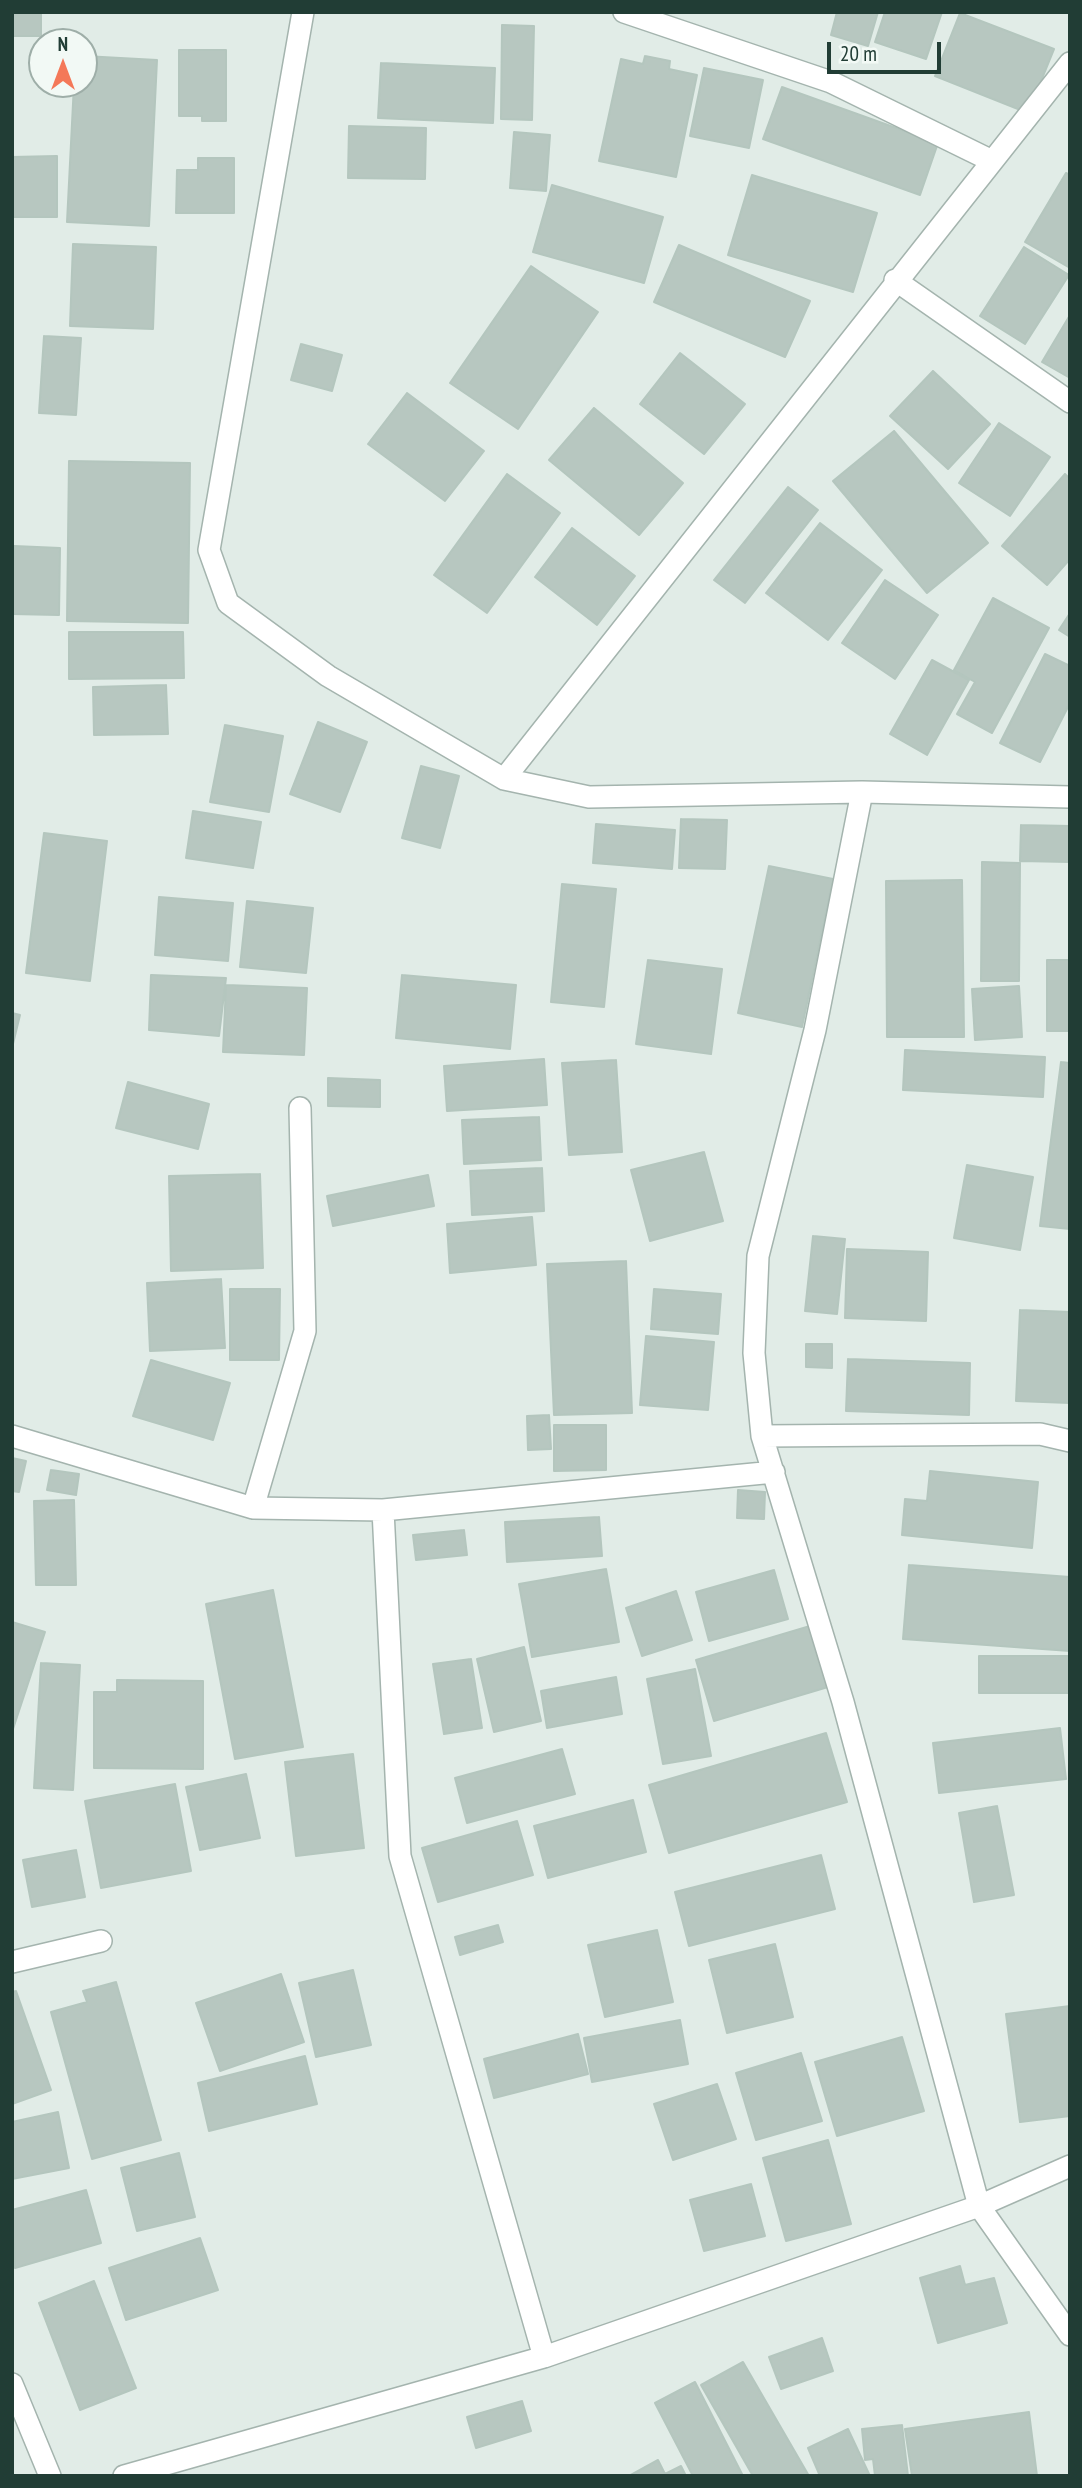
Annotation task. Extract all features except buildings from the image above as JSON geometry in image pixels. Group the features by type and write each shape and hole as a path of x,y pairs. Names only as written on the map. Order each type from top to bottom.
{"street":[{"path":"303,12 209,550 228,603 328,676 504,779 589,797 862,792 1070,797"},
{"path":"624,12 831,82 992,161"},
{"path":"504,779 895,280 1070,63"},
{"path":"895,280 1070,402"},
{"path":"862,792 815,1030 758,1256 754,1353 762,1436 843,1702 979,2206 1070,2335"},
{"path":"253,1508 305,1331 300,1108"},
{"path":"762,1436 1040,1434 1070,1441"},
{"path":"12,1436 253,1508 383,1510 774,1472"},
{"path":"383,1510 400,1856 544,2357"},
{"path":"12,1962 101,1941"},
{"path":"124,2476 544,2357 979,2206 1070,2165"},
{"path":"12,2384 50,2476"}]}
